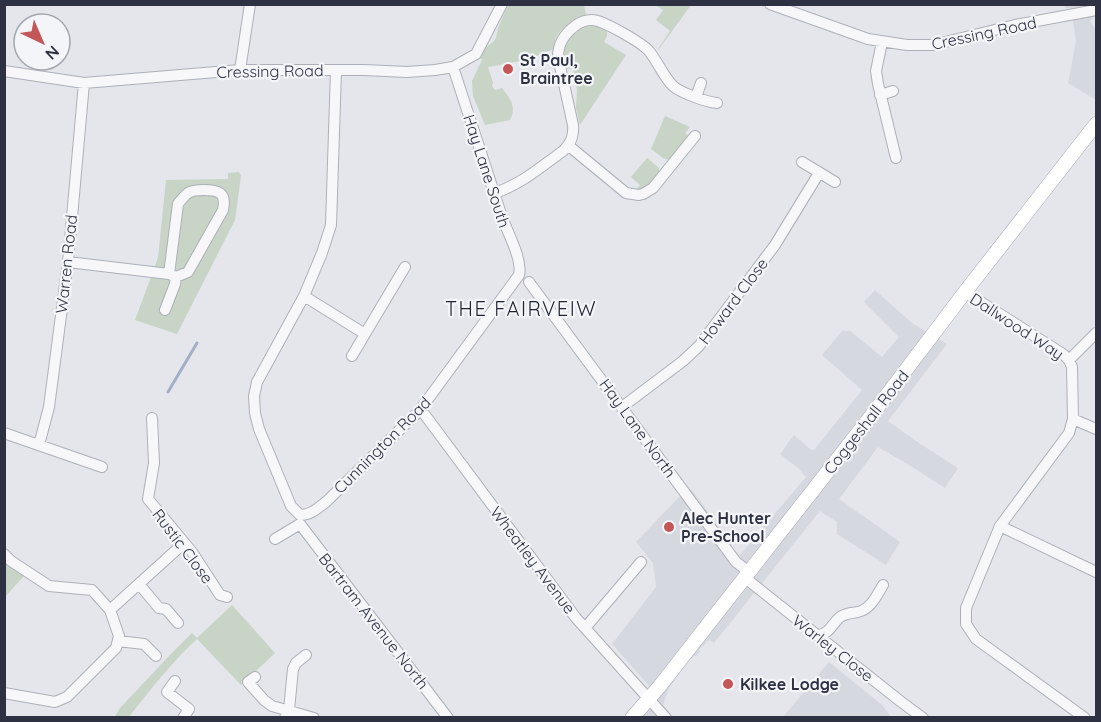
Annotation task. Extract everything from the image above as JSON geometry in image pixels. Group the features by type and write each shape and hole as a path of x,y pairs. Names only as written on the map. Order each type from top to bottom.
{"main road":[{"name":"Coggeshall Road","path":"632,717 649,699 875,411 1096,124"}],"street":[{"path":"240,70 250,4"},
{"name":"Cressing Road","path":"4,71 84,83 240,70 407,72 435,70 453,67 476,54 502,4"},
{"name":"Cressing Road","path":"777,6 868,39 919,46 933,45 1016,25 1096,10"},
{"path":"495,194 525,179 569,146 574,132 558,57 560,42 572,28 584,21 602,22 642,45 673,85 696,97 717,103"},
{"path":"882,42 876,71 896,158"},
{"name":"Hay Lane South","path":"453,67 519,265 519,275"},
{"name":"Bartram Avenue North","path":"336,70 331,225 304,296 257,382 254,396 255,413 259,429 291,506 448,717"},
{"name":"Warren Road","path":"39,445 49,406 68,262 84,83"},
{"path":"696,97 701,83"},
{"path":"880,94 893,91"},
{"path":"569,146 626,193 639,195 653,188 695,136"},
{"path":"802,162 835,182"},
{"name":"Howard Close","path":"622,407 683,361 699,346 776,245 819,173"},
{"path":"68,262 172,275 188,272 223,210 224,198 215,190 197,190 187,194 178,204 172,275 175,284 165,310"},
{"path":"352,356 405,267"},
{"name":"Cunnington Road","path":"275,539 327,501 420,410 519,275"},
{"name":"Hay Lane North","path":"529,282 747,574"},
{"name":"Dallwood Way","path":"965,292 1069,360"},
{"path":"304,296 365,334"},
{"path":"1085,717 976,639 966,624 966,608 1000,526 1069,433 1073,419 1072,367 1069,360 1096,333"},
{"name":"Wheatley Avenue","path":"425,415 576,618 666,717"},
{"name":"Rustic Close","path":"152,418 154,463 148,499 192,552 220,595 227,597"},
{"path":"1073,419 1096,429"},
{"path":"4,433 102,467"},
{"path":"1000,526 1096,572"},
{"path":"110,610 184,543"},
{"path":"4,693 55,702 67,697 116,648 119,636 110,610 92,590 49,586 7,561"},
{"path":"585,628 641,562"},
{"name":"Warley Close","path":"747,574 900,701 923,717"},
{"path":"139,584 159,608 166,609 178,623"},
{"path":"819,635 828,632 840,617 867,608 883,585"},
{"path":"118,641 144,644 156,656"},
{"path":"287,714 292,669 306,656"},
{"path":"255,676 248,682 264,700 287,714 314,717"},
{"path":"175,681 167,693 189,709 183,717"}],"shaded area":[{"path":"1064,5 1096,5 1096,15 1090,21 1096,30 1096,100 1068,83 1076,41 1071,8 1065,8"},
{"path":"875,290 912,323 947,344 888,421 958,468 945,488 878,447 839,499 900,542 886,565 837,534 837,522 820,511 714,643 709,640 699,650 669,688 663,705 673,717 623,717 651,688 612,644 656,587 653,563 636,542 679,497 691,489 721,529 730,548 740,555 806,477 780,454 794,435 814,450 862,390 822,355 843,330 846,332 849,330 882,357 899,337 864,302"},
{"path":"829,662 882,705 891,717 783,717"}],"green space":[{"path":"508,5 584,5 586,15 573,21 558,34 554,49 526,60 488,67 492,86 496,90 502,88 510,99 513,111 510,120 485,125 473,96 472,81 482,60 478,55 496,38"},
{"path":"655,5 691,5 659,49 670,31 656,20 663,10"},
{"path":"596,25 607,30 604,42 626,55 580,125 576,108 577,90 573,68 566,69 564,52 569,39 581,29"},
{"path":"665,116 690,127 685,133 690,137 669,160 651,149"},
{"path":"647,158 659,168 659,173 647,188 635,191 640,185 631,177"},
{"path":"239,172 241,176 235,220 177,334 135,320 158,258 166,180 228,179 228,173"},
{"path":"5,559 24,576 5,597"},
{"path":"232,605 275,653 241,685 197,639 170,667 129,717 114,718 120,708 192,633 197,638"}],"waterway":[{"path":"168,392 197,343"}],"place":[{"name":"St Paul, Braintree","path":"508,69"},
{"name":"Alec Hunter Pre-School","path":"669,527"},
{"name":"Kilkee Lodge","path":"728,684"}],"district":[{"name":"THE FAIRVEIW","path":"521,309"}]}
